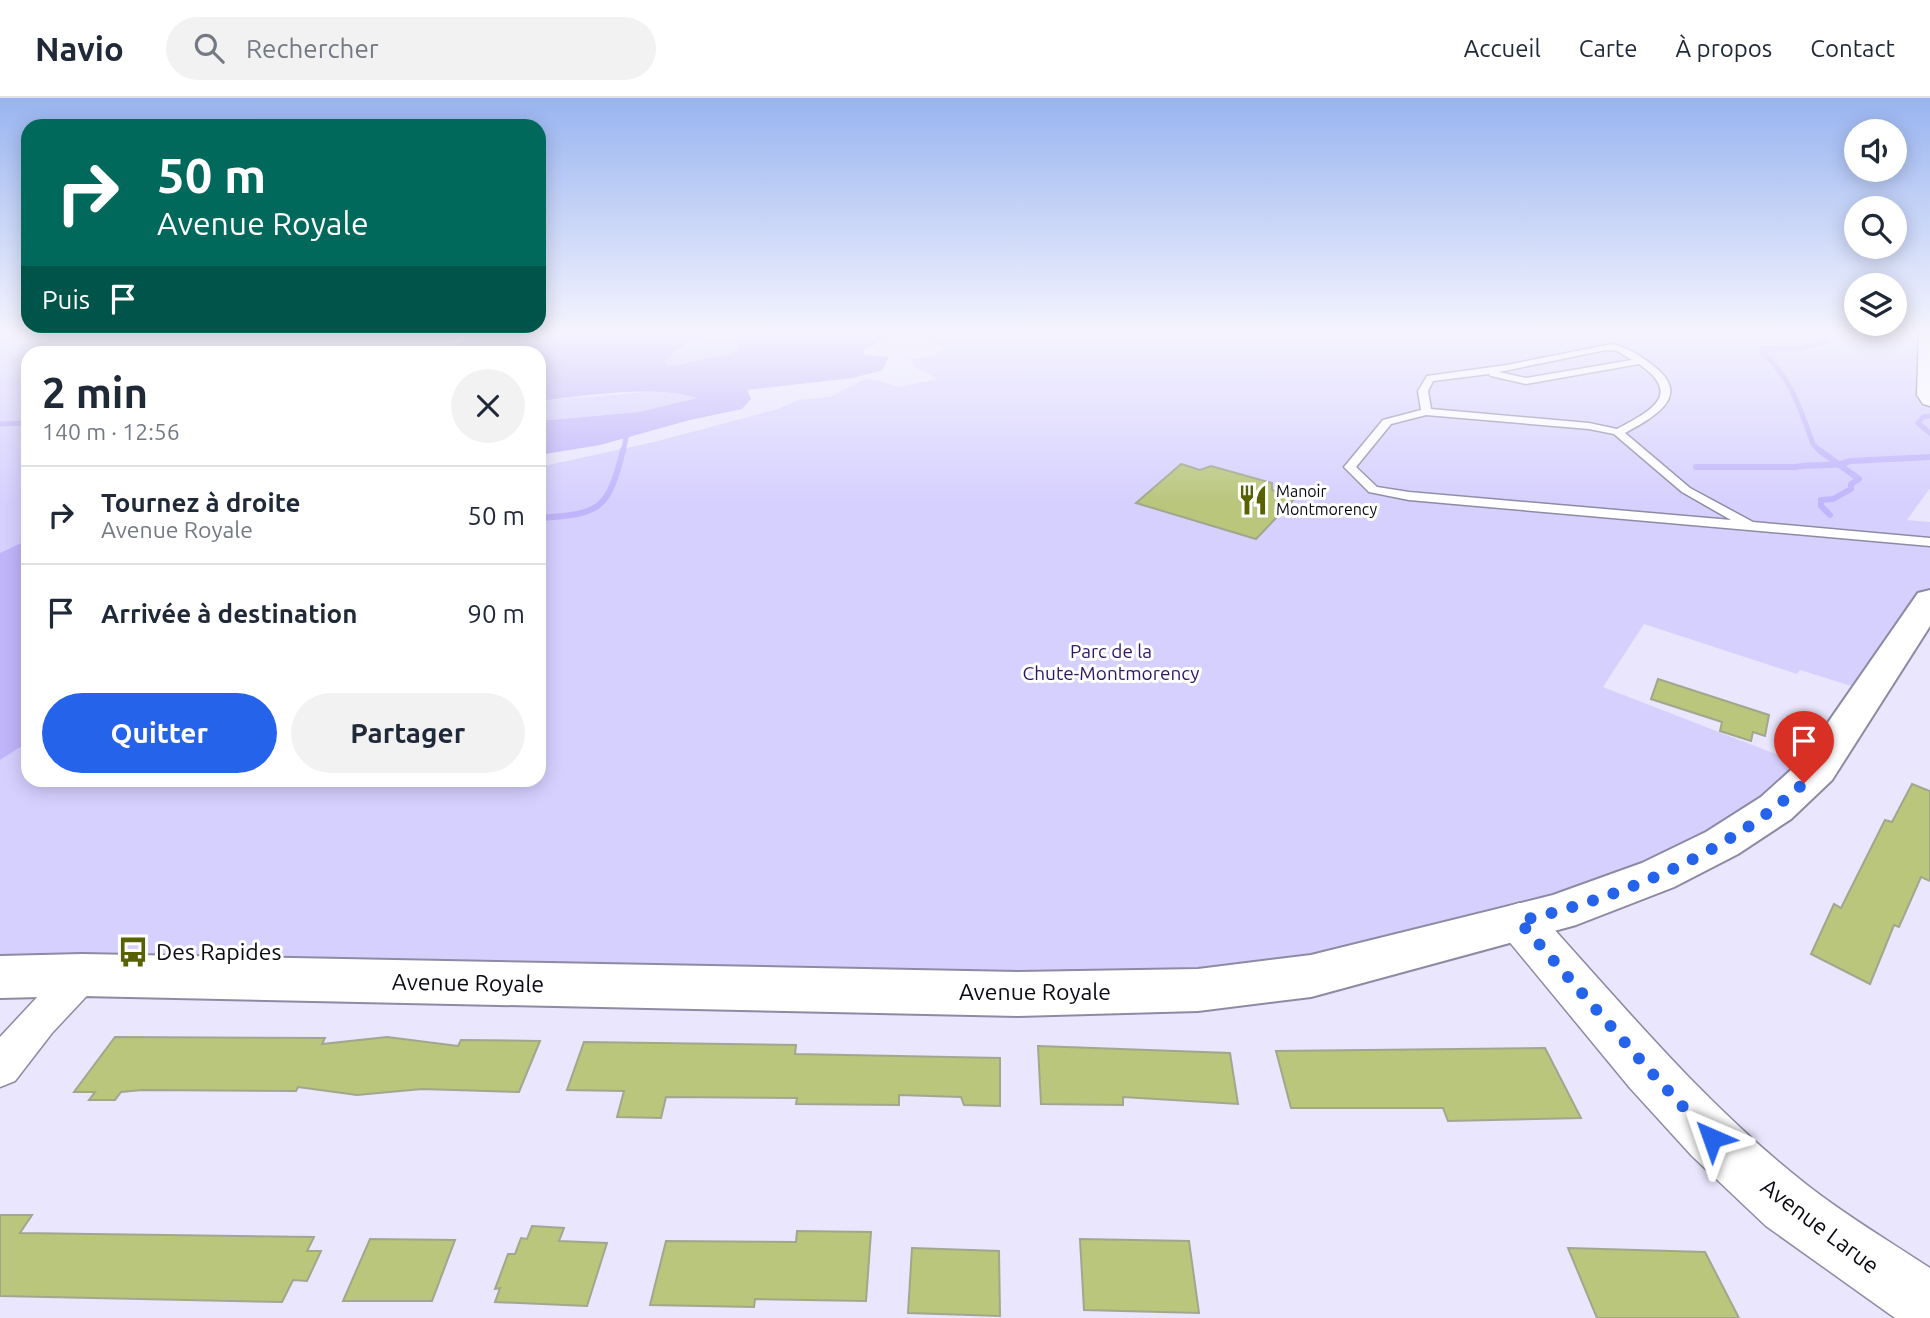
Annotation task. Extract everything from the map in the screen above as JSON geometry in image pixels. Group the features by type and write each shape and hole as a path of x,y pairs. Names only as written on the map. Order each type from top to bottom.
{"main road":[{"name":"Avenue Royale","path":"0,977 82,975 1018,994 1198,989 1311,976 1559,912 1658,875 1722,843 1776,808 1817,770 1930,600"}],"street":[{"name":"Avenue Larue","path":"1519,921 1712,1138 1787,1206 1923,1308"},
{"path":"0,1068 38,1021 82,975"}],"lane":[{"path":"1425,388 1426,412"},
{"path":"1618,432 1648,416 1665,401 1666,388"},
{"path":"1750,525 1686,490 1618,432 1589,426 1426,412 1387,422 1350,467 1373,490 1409,496 1930,542"}],"green space":[{"path":"0,388 21,388 21,545 0,554"},
{"name":"Parc de la Chute-Montmorency","path":"848,388 1930,388 1930,488 1907,520 1930,522 1930,600 1871,692 1800,670 1797,674 1644,624 1603,687 1817,770 1722,843 1311,976 0,977 0,751 21,744 21,787 546,787 546,465 654,442 778,409 798,400 830,397"},
{"path":"660,391 683,393 699,399 639,412 546,420 546,400"}],"shaded area":[{"path":"546,388 765,388 747,390 751,399 742,409 690,420 600,445 546,454 546,420 639,412 697,398 641,391 546,400"},
{"path":"21,543 21,746 0,760 0,553"}],"building":[{"name":"Manoir Montmorency","path":"1181,464 1200,470 1211,466 1272,483 1272,490 1296,497 1256,539 1136,503"},
{"path":"1658,679 1769,715 1765,736 1753,732 1751,741 1720,731 1722,722 1651,699"},
{"path":"1912,784 1930,791 1930,881 1921,877 1899,927 1894,925 1870,984 1811,954 1834,904 1841,908 1885,820 1892,822"},
{"path":"115,1037 325,1038 322,1044 387,1037 458,1046 461,1040 540,1041 519,1092 422,1089 357,1095 298,1087 296,1091 142,1090 121,1092 115,1100 89,1100 95,1092 74,1092"},
{"path":"584,1042 796,1045 795,1054 1000,1058 1000,1106 964,1105 961,1097 899,1095 899,1105 796,1104 797,1098 666,1097 661,1118 617,1117 624,1091 567,1090"},
{"path":"1038,1046 1230,1053 1238,1104 1123,1097 1123,1105 1041,1104"},
{"path":"1545,1048 1581,1118 1448,1121 1443,1108 1291,1108 1276,1051"},
{"path":"0,1215 32,1215 20,1233 314,1237 307,1251 321,1251 307,1281 293,1280 282,1302 0,1296"},
{"path":"532,1226 564,1228 559,1241 607,1243 587,1306 495,1302 500,1288 495,1289 508,1254 515,1254 521,1238 527,1239"},
{"path":"797,1231 871,1232 866,1301 755,1299 754,1307 650,1305 666,1241 796,1242"},
{"path":"370,1239 455,1240 432,1301 343,1301"},
{"path":"1080,1239 1189,1241 1199,1313 1084,1310"},
{"path":"912,1248 999,1251 1000,1316 908,1313"},
{"path":"1568,1248 1705,1252 1739,1318 1597,1318"}],"waterway":[{"path":"1790,388 1813,444 1819,450"},
{"path":"1930,416 1923,417 1918,423 1930,433"},
{"path":"0,424 21,423"},
{"path":"623,452 626,438"},
{"path":"546,517 576,514 598,505 612,486 623,450"},
{"path":"1819,450 1838,464"},
{"path":"1838,464 1930,457"},
{"path":"1696,467 1795,467 1838,464"},
{"path":"1830,515 1821,506 1821,500 1833,499 1851,489 1851,484 1859,479 1838,464"}],"place":[{"name":"Manoir Montmorency","path":"1253,500"},
{"name":"Des Rapides","path":"133,952"}],"route":[{"path":"1712,1138 1519,921 1559,912 1658,875 1722,843 1776,808 1804,783"}]}
